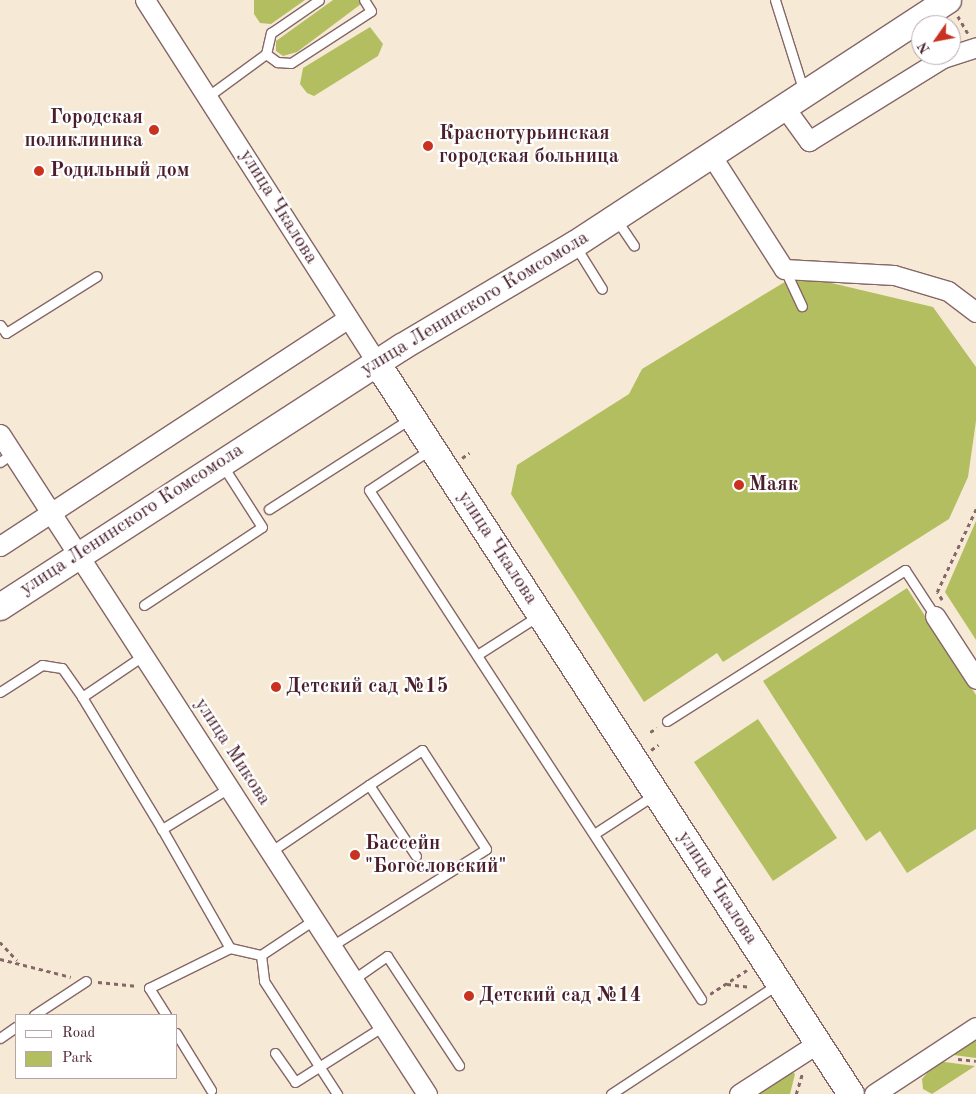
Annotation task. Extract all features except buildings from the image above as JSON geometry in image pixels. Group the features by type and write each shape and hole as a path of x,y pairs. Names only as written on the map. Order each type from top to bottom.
{"main road":[{"name":"улица Ленинского Комсомола","path":"0,607 220,462 377,363 574,245 946,1"},
{"name":"улица Чкалова","path":"377,363 656,794 768,985 818,1043 851,1094"}],"street":[{"name":"улица Чкалова","path":"145,0 377,363"},
{"path":"795,101 810,141 943,58 974,42"},
{"path":"711,155 784,270 894,275 948,291 976,312"},
{"path":"0,546 348,318"},
{"name":"улица Микова","path":"0,434 6,458 52,512 312,921 427,1094"},
{"path":"940,623 976,679"},
{"path":"874,1094 976,1027"},
{"path":"739,1094 818,1043"}],"lane":[{"path":"207,97 266,54 271,33 319,0"},
{"path":"266,54 277,62 291,63 371,11 364,0"},
{"path":"775,0 795,101"},
{"path":"615,218 634,246"},
{"path":"574,245 602,289"},
{"path":"784,270 802,306"},
{"path":"0,325 6,333 97,276"},
{"path":"269,509 412,417"},
{"path":"432,449 369,490 701,999"},
{"path":"144,605 262,527 220,462"},
{"path":"667,721 905,570 940,623"},
{"path":"477,655 540,615"},
{"path":"82,697 144,655"},
{"path":"0,692 42,665 62,668 82,697 162,829 230,948"},
{"path":"269,852 422,750 486,849 329,947"},
{"path":"369,785 416,856"},
{"path":"162,829 229,788"},
{"path":"594,834 656,794"},
{"path":"165,1014 149,988 230,948 261,955 312,921"},
{"path":"261,955 264,981 337,1094"},
{"path":"351,981 387,956 459,1065"},
{"path":"36,1014 86,981"},
{"path":"611,1094 768,985"},
{"path":"275,1053 295,1082 382,1026"},
{"path":"0,1038 15,1028"},
{"path":"178,1036 211,1090"}],"path":[{"path":"946,1 974,42"},
{"path":"940,623 949,613 937,592 976,509"},
{"path":"0,942 17,960"},
{"path":"701,999 747,970"},
{"path":"726,984 768,985"},
{"path":"796,1094 807,1068"}],"green space":[{"path":"254,0 305,0 271,24 260,23 254,14"},
{"path":"333,0 359,0 361,4 297,52 283,56 276,51 276,41"},
{"path":"370,27 383,44 378,56 314,96 307,93 300,84 303,68"},
{"name":"Маяк","path":"806,277 933,307 976,367 976,421 968,477 949,519 723,662 717,653 644,702 511,494 517,465 629,394 642,369 783,283"},
{"path":"976,521 976,640 945,592"},
{"path":"907,588 976,695 976,829 907,873 880,831 866,841 763,681"},
{"path":"758,719 837,838 773,881 694,762"},
{"path":"976,1034 976,1058 946,1054"},
{"path":"937,1061 975,1066 932,1094 923,1089 922,1079"},
{"path":"790,1070 795,1074 790,1094 754,1094"}],"place":[{"name":"Городская поликлиника","path":"154,130"},
{"name":"Краснотурьинская городская больница","path":"428,146"},
{"name":"Родильный дом","path":"39,171"},
{"name":"Маяк","path":"739,485"},
{"name":"Детский сад №15","path":"276,687"},
{"name":"Бассейн \"Богословский\"","path":"355,855"},
{"name":"Детский сад №14","path":"469,996"}]}
